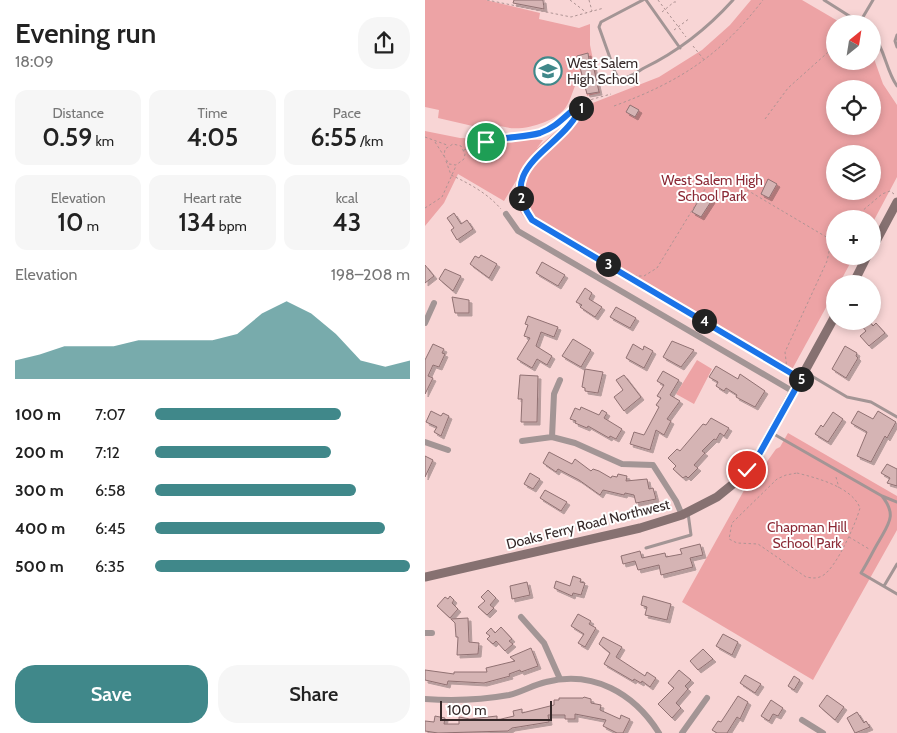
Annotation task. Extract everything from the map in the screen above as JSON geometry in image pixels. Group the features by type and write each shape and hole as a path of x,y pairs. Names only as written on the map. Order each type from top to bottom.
{"main road":[{"path":"881,232 897,202"},
{"name":"Doaks Ferry Road Northwest","path":"425,577 571,545 685,513 717,497 733,484 757,458 827,330"}],"street":[{"path":"506,214 518,231 793,392"},
{"path":"425,323 434,303"},
{"path":"552,438 554,394 560,380"},
{"path":"522,441 552,438 575,444 622,464 653,465 685,513"},
{"path":"425,442 447,450"},
{"path":"521,618 544,643 560,679"},
{"path":"425,699 450,701 479,699 511,694 560,679 579,679 610,686 638,705 659,733"},
{"path":"682,733 707,698"},
{"path":"802,720 823,733"}],"lane":[{"path":"680,48 645,0 601,22 599,27 617,76 623,78 680,48 701,33 733,0"},
{"path":"824,0 848,15"},
{"path":"865,15 873,0"},
{"path":"897,35 895,41 897,47"},
{"path":"881,48 890,74 897,86"},
{"path":"803,375 847,397 871,402 897,417"},
{"path":"771,433 882,496 897,502"},
{"path":"882,496 888,502 892,513 890,526 861,573 897,594"},
{"path":"892,513 896,508"},
{"path":"645,548 691,535 685,513"},
{"path":"884,586 897,564"}],"path":[{"path":"487,0 571,17 605,8"},
{"path":"544,0 544,12"},
{"path":"570,0 587,14"},
{"path":"589,0 593,12"},
{"path":"658,0 687,39"},
{"path":"614,106 670,82 705,61 736,32 763,0"},
{"path":"657,16 673,2 678,2"},
{"path":"670,34 690,18"},
{"path":"692,46 705,61"},
{"path":"765,119 788,88 826,54"},
{"path":"464,150 499,138 540,133 561,122 582,103 611,94"},
{"path":"582,103 573,122 530,163 520,182 519,194 532,220 791,373 803,375"},
{"path":"425,137 435,142 449,145 458,144 464,150 464,160 456,165 442,197 425,208"},
{"path":"435,142 444,156 451,175 471,184 493,199 506,214"},
{"path":"444,156 449,145"},
{"path":"445,161 456,165"},
{"path":"628,276 644,276 657,268 716,171"},
{"path":"747,190 826,237"},
{"path":"863,210 882,194 890,191 897,195"},
{"path":"791,373 786,366 785,352 826,264"},
{"path":"797,473 815,477 839,488 854,497 860,508 848,536 829,569 823,575 815,578 806,577 758,544 737,543 729,539 731,523 777,479 797,473"},
{"path":"836,477 839,488"},
{"path":"848,536 874,552"}],"green space":[{"path":"425,0 486,0 540,13 539,19 579,28 590,24 590,45 600,93 587,96 584,84 575,86 567,105 561,112 547,121 529,127 512,128 491,124 490,130 438,118 439,110 425,107"},
{"name":"West Salem High School Park","path":"751,0 802,0 828,15 826,15 826,70 878,70 883,84 897,105 897,177 879,210 826,210 826,265 849,265 844,275 826,275 826,307 789,375 529,222 516,203 516,181 504,201 458,174 444,203 425,226 425,131 460,138 543,140 537,148 585,106 659,77 702,50 730,25"},
{"path":"697,360 712,369 694,404 676,394"},
{"name":"Chapman Hill School Park","path":"788,433 897,496 897,530 813,680 682,602 747,485 776,449 780,447"}],"building":[{"path":"514,0 543,0 544,9 513,3"},
{"path":"588,53 589,60 592,60 599,92 587,94 577,56"},
{"path":"630,105 639,110 635,117 626,112"},
{"path":"768,179 777,184 769,198 761,194"},
{"path":"702,194 712,200 701,217 692,212"},
{"path":"454,213 461,224 467,220 473,229 457,240 451,230 454,228 447,218"},
{"path":"481,255 497,264 489,278 470,264 475,256 479,258"},
{"path":"542,262 565,275 558,286 536,273"},
{"path":"425,265 434,276 425,283"},
{"path":"445,269 461,276 453,291 439,279"},
{"path":"585,288 592,293 589,299 602,307 595,317 576,302"},
{"path":"452,297 469,300 469,313 455,313"},
{"path":"616,307 636,318 630,328 610,317"},
{"path":"528,316 558,327 554,337 541,332 536,346 552,356 547,365 537,359 532,368 517,359 530,338 524,336 528,325 525,324"},
{"path":"881,329 885,333 869,346 860,336 866,331"},
{"path":"573,339 591,350 581,367 562,356"},
{"path":"672,341 694,350 681,367 663,357"},
{"path":"433,344 444,349 442,353 445,354 439,367 433,365 428,376 433,378 425,394 425,360"},
{"path":"633,344 643,350 644,346 653,351 644,368 626,358"},
{"path":"845,346 857,353 856,356 858,358 846,378 832,369"},
{"path":"716,366 738,379 740,374 765,391 755,407 736,397 737,395 726,388 724,391 716,386 718,382 709,377"},
{"path":"585,369 603,372 598,393 585,391 585,388 582,387"},
{"path":"663,371 679,380 670,395 680,401 667,419 671,421 664,435 656,430 650,450 630,444 634,432 644,435 659,407 656,405 661,398 657,396 664,385 657,381"},
{"path":"520,375 538,376 537,422 521,422 522,399 518,399"},
{"path":"624,375 641,397 624,411 614,397 623,390 616,380"},
{"path":"581,407 599,415 602,410 607,413 604,418 622,429 616,439 610,436 609,438 588,426 587,428 570,419 575,408 580,410"},
{"path":"431,411 441,416 443,413 449,416 441,436 434,432 437,427 426,422"},
{"path":"858,411 873,419 878,411 896,422 887,438 885,436 871,462 857,456 867,432 851,423"},
{"path":"833,412 843,419 828,442 815,434 821,425 823,427"},
{"path":"711,418 729,428 724,436 720,433 716,440 714,439 702,451 705,453 694,465 698,468 688,478 686,476 683,478 673,469 676,466 668,458 677,449 680,451 703,424 706,425"},
{"path":"549,452 572,464 575,459 591,471 593,469 599,471 611,478 612,476 617,477 618,474 627,476 626,481 647,479 649,489 653,488 656,499 636,503 634,495 625,493 624,495 603,490 600,495 579,480 558,469 556,472 543,463"},
{"path":"425,456 433,460 425,477"},
{"path":"887,464 897,469 897,486 887,483 890,478 881,473"},
{"path":"530,473 540,479 533,489 524,484"},
{"path":"545,490 567,502 561,511 540,498"},
{"path":"700,544 703,555 690,558 693,567 661,575 659,565 638,570 635,561 623,564 621,556 640,551 642,558 665,553 666,557 682,554 680,549"},
{"path":"573,576 581,579 580,582 585,583 581,595 573,593 572,596 554,588 556,581 570,586"},
{"path":"527,582 530,595 512,599 510,586"},
{"path":"488,590 496,598 490,605 494,608 487,615 478,607 485,601 481,597"},
{"path":"450,596 454,600 452,603 458,609 450,618 437,606 445,597 448,599"},
{"path":"643,596 671,604 667,620 645,615 647,607 641,605"},
{"path":"578,614 591,621 589,624 596,628 585,647 578,643 584,634 571,626"},
{"path":"468,618 469,642 479,643 478,654 457,655 458,637 456,637 455,623 451,619"},
{"path":"501,627 512,639 509,641 513,644 505,651 496,641 493,644 487,639 490,636 486,633 491,628 495,633"},
{"path":"723,634 738,642 732,655 716,646"},
{"path":"603,637 622,647 616,657 645,676 647,672 656,678 650,687 642,681 641,683 634,679 633,681 604,664 610,653 599,644"},
{"path":"531,648 538,666 521,672 520,670 509,674 510,676 484,683 448,681 447,685 425,680 425,670 454,674 454,672 487,672 486,668 515,661 510,657"},
{"path":"703,649 713,659 698,670 690,661"},
{"path":"679,670 691,680 685,686 688,689 676,703 681,708 672,718 658,704 674,688 668,683"},
{"path":"745,675 761,684 755,693 740,683"},
{"path":"794,676 800,680 794,690 788,686"},
{"path":"827,695 844,707 835,720 819,706"},
{"path":"738,696 748,702 740,719 737,717 727,733 717,733 712,730 718,721 721,722"},
{"path":"584,697 591,699 591,703 601,705 600,710 620,719 621,715 630,719 623,733 617,733 603,726 606,720 575,714 575,719 565,719 565,715 548,715 549,722 512,728 508,731 438,733 425,731 425,721 434,722 435,716 445,718 444,724 459,724 459,717 470,719 497,716 497,720 514,716 513,711 522,709 522,713 554,705 554,700 559,700 559,698"},
{"path":"771,700 783,708 778,716 773,714 769,721 761,716"},
{"path":"857,712 864,723 866,721 870,727 855,733 847,718"}],"place":[{"name":"West Salem High School","path":"548,71"}],"route":[{"path":"486,142 508,136 540,133 561,122 582,103 580,112 568,128 546,147 530,163 525,171 520,182 519,194 523,203 532,220 801,379 757,458 747,470"}]}
